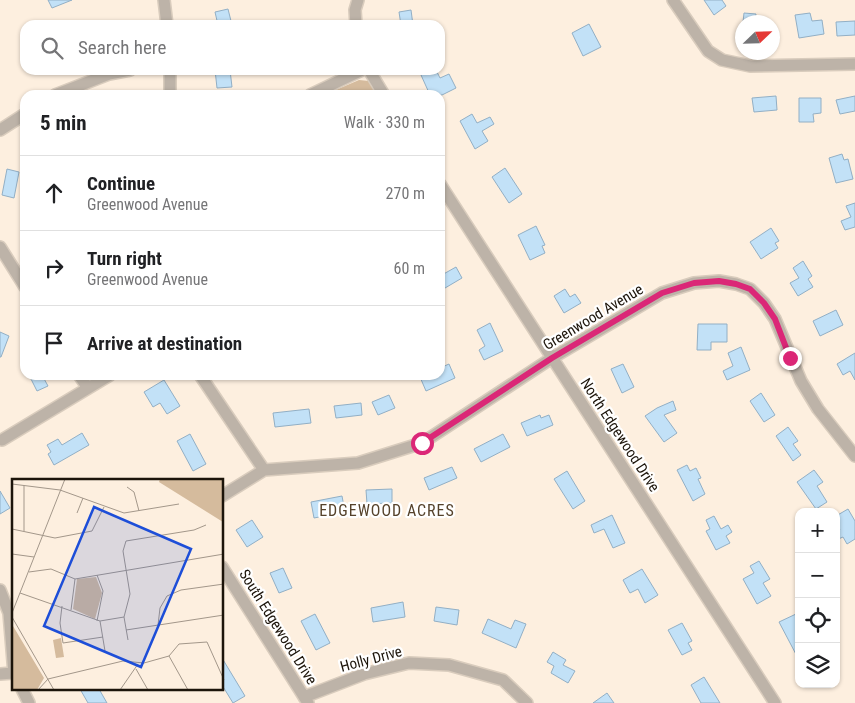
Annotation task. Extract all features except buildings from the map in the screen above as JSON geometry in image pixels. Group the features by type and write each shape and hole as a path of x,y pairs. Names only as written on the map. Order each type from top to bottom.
{"street":[{"path":"164,0 166,20"},
{"path":"356,20 355,10 358,0"},
{"path":"673,0 708,51 722,60 750,66 855,64"},
{"path":"68,90 106,75"},
{"path":"170,75 170,90"},
{"path":"320,90 352,75"},
{"path":"371,75 381,90"},
{"path":"0,130 20,117"},
{"name":"North Edgewood Drive","path":"445,192 775,703"},
{"path":"445,200 448,197"},
{"path":"0,247 20,279"},
{"name":"Greenwood Avenue","path":"224,495 264,470 358,463 422,443 552,358 662,293 694,283 719,281 750,289 764,303 775,319 801,381 818,409 855,456"},
{"path":"82,380 88,388"},
{"path":"2,440 102,380"},
{"path":"203,380 264,470"},
{"name":"South Edgewood Drive","path":"224,570 306,700"},
{"path":"0,590 9,613 12,650"},
{"name":"Holly Drive","path":"306,700 364,674 410,663 449,666 503,680 527,703"},
{"path":"22,690 29,703"}],"shaded area":[{"path":"359,80 369,81 375,90 336,90"}],"district":[{"name":"EDGEWOOD ACRES","path":"387,510"}],"route":[{"path":"422,443 552,358 662,293 694,283 719,281 750,289 764,303 775,319 790,358"}]}
